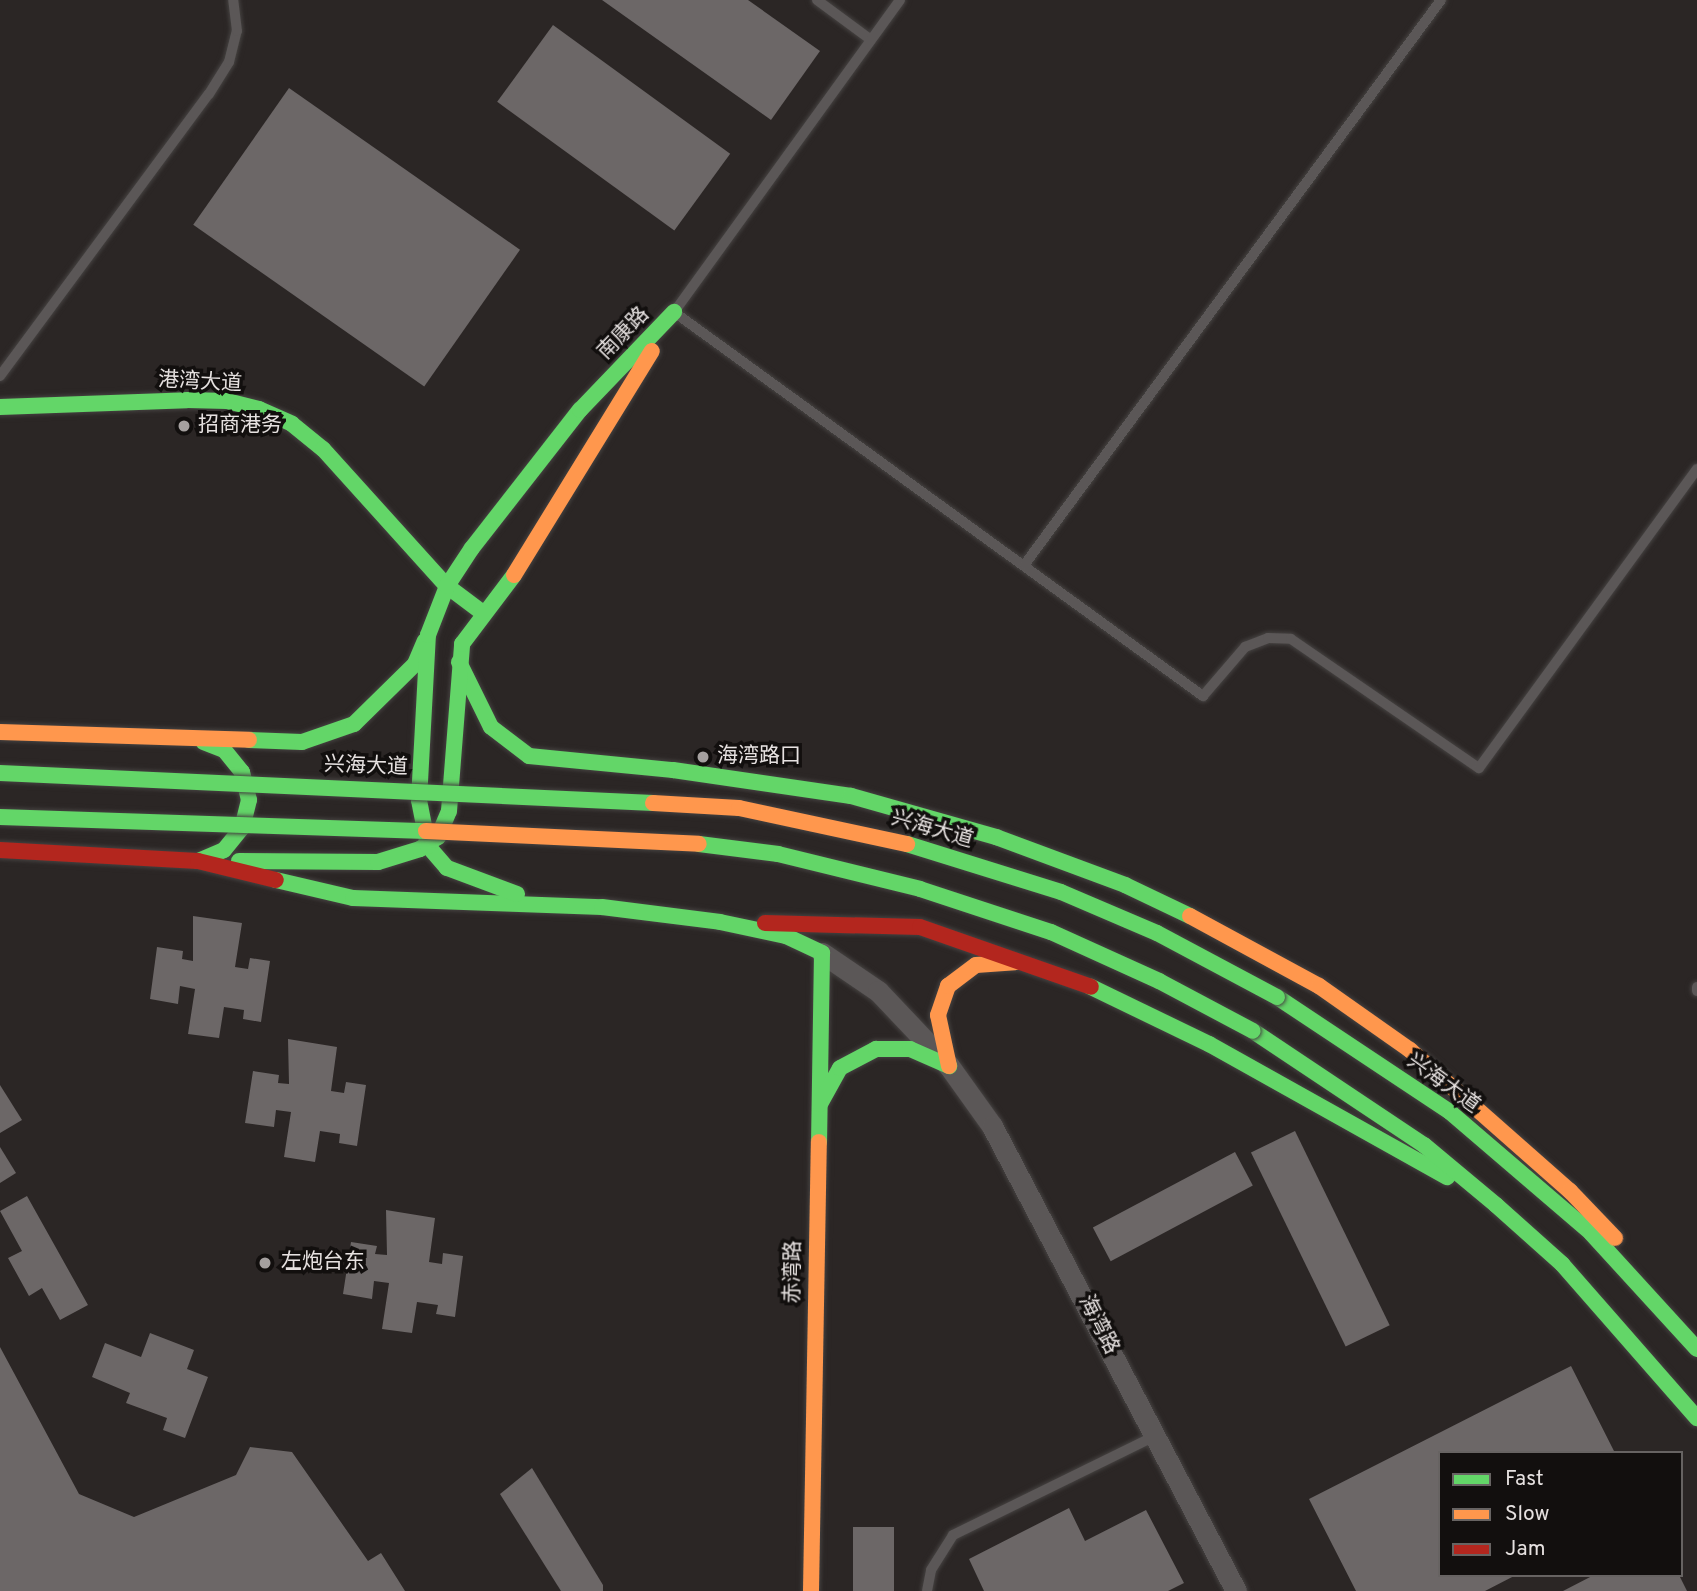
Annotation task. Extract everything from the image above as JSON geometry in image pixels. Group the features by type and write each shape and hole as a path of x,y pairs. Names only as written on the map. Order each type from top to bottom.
{"street":[{"name":"南康路","path":"428,846 419,800 428,635 447,586 580,410 674,312"},
{"name":"南康路","path":"428,846 444,827 449,811 462,643 483,613 501,594 602,435 674,312"},
{"name":"港湾大道","path":"0,407 187,400 227,401 259,409 292,425 323,449 447,586 483,613"},
{"name":"兴海大道","path":"0,732 302,742 354,724 397,687 415,664 428,635"},
{"name":"兴海大道","path":"459,662 491,727 529,756 673,770 851,796 996,837 1125,885 1230,935 1319,986 1398,1042 1504,1131 1613,1235 1697,1348"},
{"path":"197,739 223,750 242,772 249,800 242,828 224,850 198,861"},
{"name":"兴海大道","path":"0,773 484,792 739,808 841,827 951,855 1061,892 1157,933 1277,997 1450,1111 1591,1233 1697,1348"},
{"path":"0,817 658,839 778,854 920,889 1051,932 1159,981 1253,1031 1424,1145 1496,1205 1590,1293 1697,1418"},
{"path":"0,850 198,861 378,862 428,846 447,868 549,904 611,921 747,938 777,947 809,978 819,1013"},
{"path":"198,861 353,898 549,904 720,922 920,927 1028,962 1115,997 1287,1084 1496,1205"},
{"path":"720,922 786,936 822,953"},
{"name":"赤湾路","path":"811,1591 817,1113 822,953"},
{"name":"海湾路","path":"822,953 878,991 949,1066 992,1126 1236,1591"},
{"path":"949,1066 938,1015 948,986 976,964 1028,962"},
{"path":"817,1113 835,1074 863,1054 910,1049 949,1066"}],"lane":[{"path":"0,376 216,83 229,62 237,31 233,0"},
{"path":"817,0 871,40"},
{"path":"900,0 674,312 1026,564 1203,696 1245,647 1268,638 1291,639 1479,768 1697,469"},
{"path":"1026,564 1441,0"},
{"path":"926,1591 931,1570 953,1535 1155,1436"}],"building":[{"path":"602,0 748,0 820,51 771,120"},
{"path":"553,25 730,154 674,231 497,102"},
{"path":"289,88 520,250 424,387 193,225"},
{"path":"193,916 242,923 235,967 248,969 250,958 270,961 261,1022 243,1019 244,1010 224,1007 219,1038 188,1034 195,989 180,986 178,1004 150,999 157,947 183,951 182,959 193,961"},
{"path":"288,1039 337,1047 331,1091 344,1093 346,1082 366,1085 357,1146 339,1143 340,1134 320,1131 315,1162 284,1157 291,1112 276,1110 274,1127 245,1123 253,1071 279,1075 278,1083 289,1084"},
{"path":"0,1085 22,1120 0,1133"},
{"path":"1295,1131 1390,1325 1346,1347 1251,1152"},
{"path":"0,1147 16,1173 0,1183"},
{"path":"1235,1152 1253,1186 1111,1261 1093,1228"},
{"path":"27,1196 88,1305 60,1320 42,1288 29,1296 8,1258 22,1251 0,1211"},
{"path":"386,1210 435,1218 429,1262 442,1264 443,1253 463,1256 455,1317 436,1314 438,1305 417,1302 412,1333 382,1329 389,1283 374,1281 372,1299 343,1294 351,1242 377,1246 375,1254 387,1255"},
{"path":"150,1333 194,1350 187,1369 208,1377 185,1438 163,1430 167,1418 126,1403 130,1393 92,1377 105,1343 141,1357"},
{"path":"0,1347 79,1494 134,1517 236,1475 250,1447 292,1452 368,1561 381,1553 405,1591 0,1591"},
{"path":"1571,1366 1614,1451 1438,1451 1438,1577 1512,1577 1485,1591 1356,1591 1309,1499"},
{"path":"532,1468 603,1585 603,1591 561,1591 500,1494"},
{"path":"1069,1508 1085,1541 1146,1510 1184,1583 1168,1591 984,1591 969,1559"},
{"path":"853,1527 894,1527 894,1591 853,1591"},
{"path":"1590,1577 1680,1577 1687,1591 1563,1591"}],"traffic: fast":[{"path":"517,894 447,868 428,846 419,800 428,635 447,586 472,548 580,410 674,312"},
{"path":"0,407 187,400 227,401 259,409 292,424 323,449 447,586 483,613"},
{"path":"239,861 378,862 420,849 438,837 449,811 462,644 514,575"},
{"path":"249,740 302,742 354,724 415,664 425,641"},
{"path":"459,662 491,727 529,756 673,770 851,796 996,837 1125,885 1190,916"},
{"path":"198,861 224,850 242,828 249,800 242,772 224,750 203,742"},
{"path":"0,773 653,803"},
{"path":"0,817 426,831"},
{"path":"699,844 778,854 920,889 1051,932 1159,981 1253,1031"},
{"path":"907,844 1061,892 1157,933 1277,997"},
{"path":"276,880 353,898 602,907 720,922 786,936 822,953 819,1142"},
{"path":"1091,987 1209,1044 1447,1177"},
{"path":"1277,997 1450,1112 1591,1233 1697,1349"},
{"path":"1253,1031 1424,1145 1496,1205 1562,1264 1697,1418"},
{"path":"820,1104 840,1068 876,1049 910,1049 949,1066"}],"traffic: slow":[{"path":"514,575 652,351"},
{"path":"0,732 249,740"},
{"path":"653,803 739,808 907,844"},
{"path":"426,831 699,844"},
{"path":"1190,916 1319,986 1410,1050 1570,1191 1615,1238"},
{"path":"949,1066 938,1015 948,986 976,965 1015,962"},
{"path":"811,1591 819,1142"}],"traffic: jam":[{"path":"0,850 198,861 276,880"},
{"path":"765,923 920,927 1091,987"}],"place":[{"name":"招商港务","path":"184,426"},
{"name":"海湾路口","path":"703,757"},
{"name":"左炮台东","path":"265,1263"}]}
